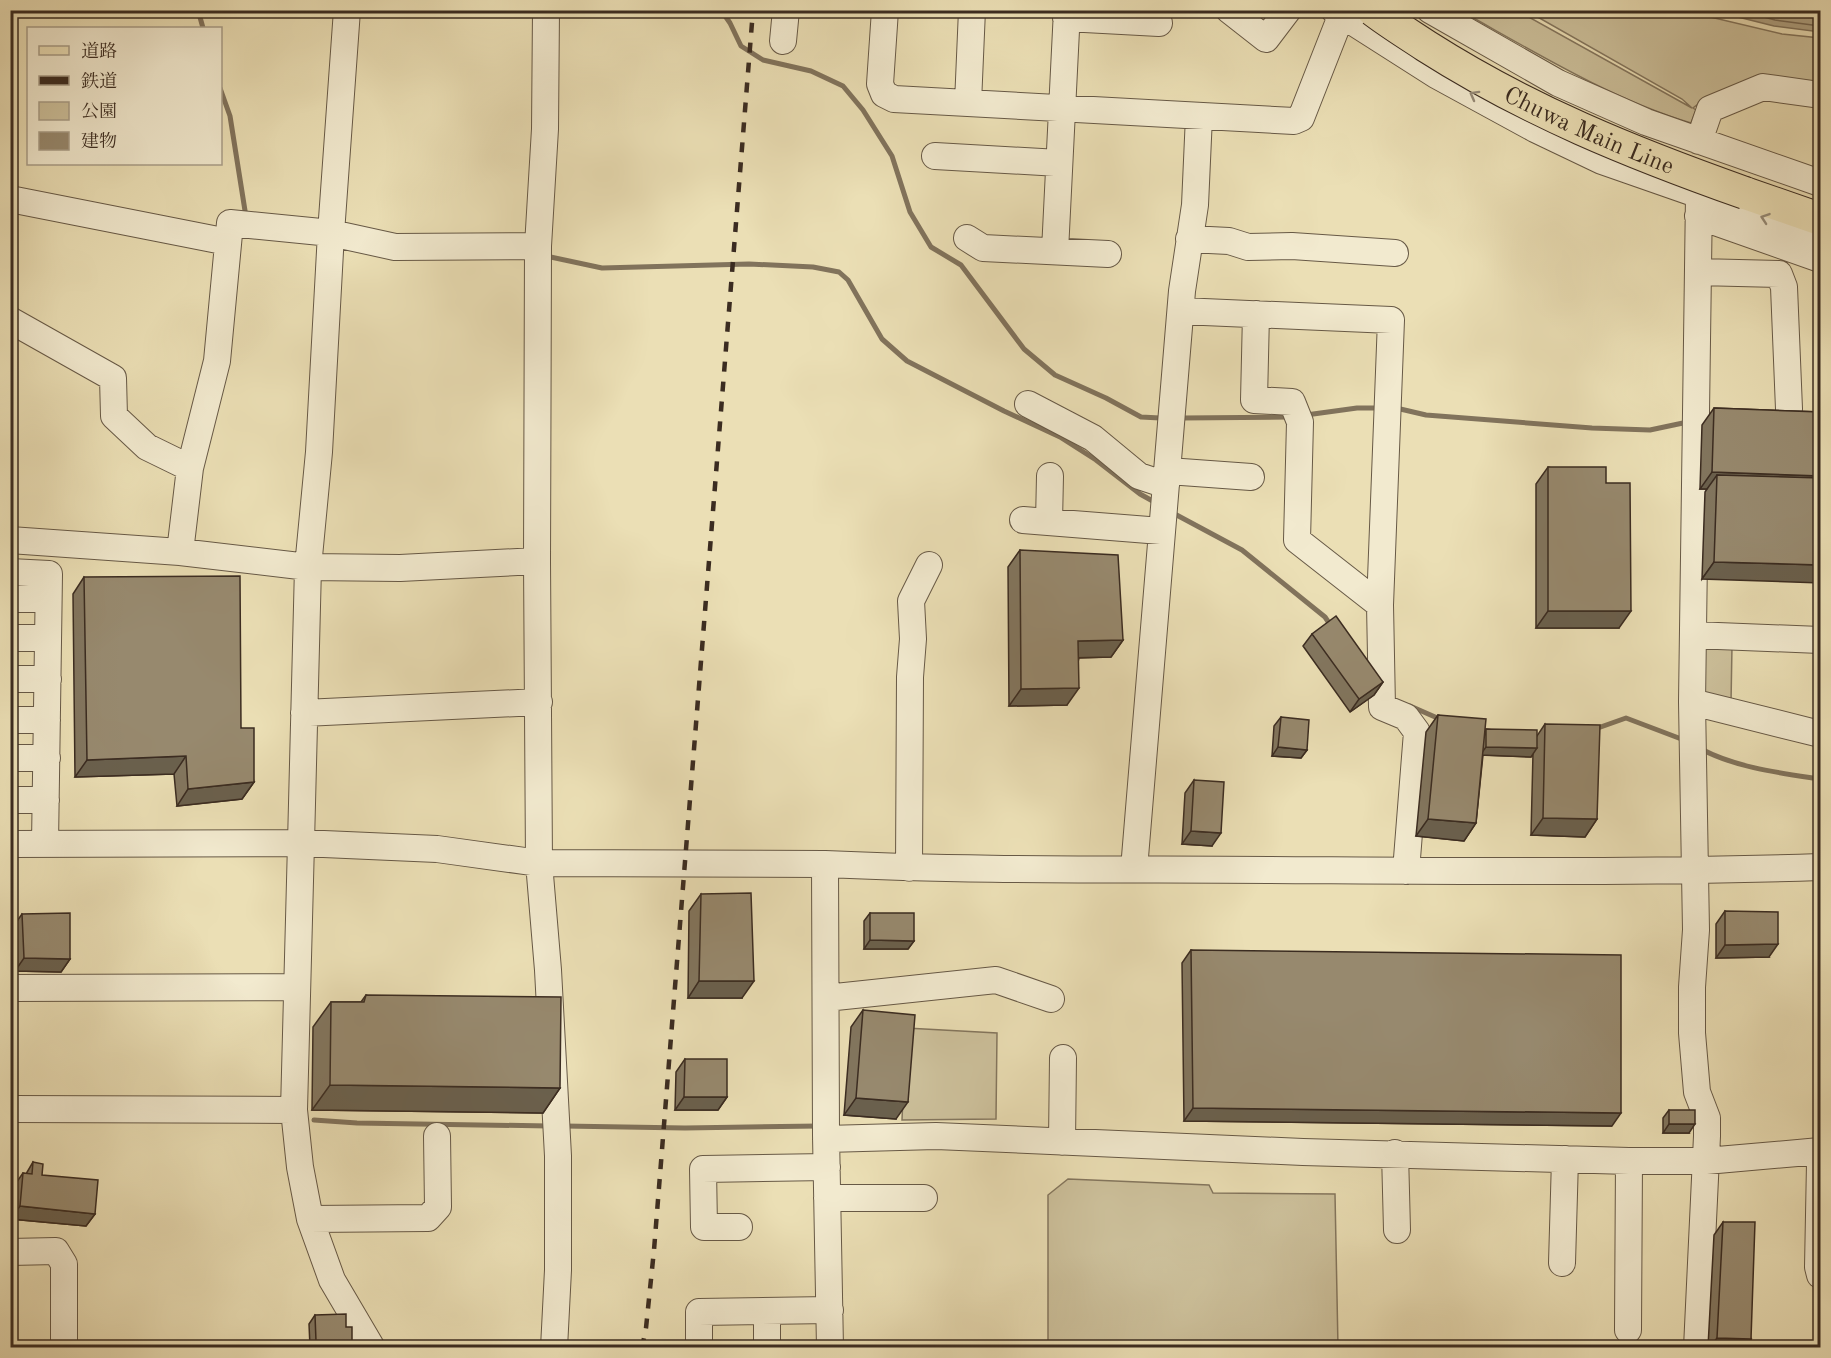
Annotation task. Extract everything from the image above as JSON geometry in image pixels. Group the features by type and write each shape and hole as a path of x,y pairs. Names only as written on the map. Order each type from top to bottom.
{"main road":[{"name":"Chuwa Main Line","path":"1373,10 1445,58 1542,112 1608,141 1748,184 1821,198"},
{"name":"Chuwa Main Line","path":"1409,10 1475,53 1580,108 1686,152 1821,219"}],"street":[{"path":"347,10 331,233 319,452 308,567 294,1110 300,1167 310,1219 332,1280 372,1347"},
{"path":"546,10 545,129 538,246 537,561 539,863 557,1129 558,1270 554,1347"},
{"path":"783,41 786,10"},
{"path":"968,103 972,10"},
{"path":"1229,10 1266,39 1288,10"},
{"path":"1430,10 1558,83 1646,122 1821,183"},
{"path":"880,11 880,84 884,94 894,99 1294,122 1301,118 1337,13 1436,75 1535,129 1698,206 1821,259"},
{"path":"1055,251 1067,14 1159,23"},
{"path":"1699,141 1710,109 1762,87 1821,95"},
{"path":"1134,869 1180,311 1195,205 1199,116"},
{"path":"935,156 1059,163"},
{"path":"10,199 228,242"},
{"path":"1698,206 1821,237"},
{"path":"1697,1347 1707,1148 1707,1118 1697,1092 1692,1033 1696,930 1692,702 1698,206"},
{"path":"180,552 190,468 217,361 230,223 331,233 395,247 538,246"},
{"path":"967,238 983,248 1108,254"},
{"path":"1189,239 1229,242 1248,247 1292,246 1395,253"},
{"path":"1698,272 1779,274 1784,287 1789,409"},
{"path":"1180,311 1391,320 1380,605 1382,707 1406,717 1417,732 1406,871"},
{"path":"1256,314 1254,400 1292,402 1299,417 1297,540 1380,605"},
{"path":"10,320 113,378 114,416 147,447 190,468"},
{"path":"1028,404 1093,438 1164,500"},
{"path":"1049,522 1050,476"},
{"path":"1023,520 1049,522 1164,500 1251,477"},
{"path":"10,540 180,552 308,567 400,568 537,561"},
{"path":"909,868 910,677 913,639 911,601 929,565"},
{"path":"10,572 49,574 45,844"},
{"path":"10,599 48,599"},
{"path":"1693,635 1821,640"},
{"path":"10,638 48,638"},
{"path":"10,679 48,679"},
{"path":"304,713 539,702"},
{"path":"1692,702 1821,734"},
{"path":"10,720 47,720"},
{"path":"10,758 46,758"},
{"path":"10,800 46,800"},
{"path":"10,844 301,843 437,849 539,863 825,864 909,868 1695,871 1821,867"},
{"path":"825,864 830,1347"},
{"path":"826,998 996,980 1051,999"},
{"path":"10,988 297,987"},
{"path":"1062,1135 1063,1058"},
{"path":"10,1109 294,1110"},
{"path":"826,1130 936,1136 1062,1135 1303,1152 1629,1161 1707,1148 1821,1151"},
{"path":"310,1219 429,1218 438,1207 437,1136"},
{"path":"1395,1153 1397,1230"},
{"path":"1563,1263 1565,1159"},
{"path":"1628,1330 1629,1161"},
{"path":"1821,1163 1818,1267 1821,1275"},
{"path":"739,1227 704,1227 703,1169 827,1167"},
{"path":"827,1198 924,1198"},
{"path":"10,1251 56,1251 64,1264 64,1347"},
{"path":"699,1347 699,1312 830,1310"},
{"path":"767,1311 767,1347"}],"green space":[{"path":"1461,11 1518,11 1692,108 1682,99 1527,11 1685,11 1782,34 1820,38 1820,87 1701,102 1693,108 1696,110 1691,123 1602,88"},
{"path":"1704,645 1732,646 1731,703 1705,695 1699,651"},
{"path":"906,1028 997,1033 996,1119 902,1120"},
{"path":"1068,1179 1209,1185 1213,1193 1335,1194 1338,1347 1048,1347 1048,1195"}],"water":[{"path":"1714,11 1820,11 1820,32 1774,26"}],"building":[{"path":"1714,408 1821,412 1821,476 1712,472"},
{"path":"1548,467 1606,467 1606,483 1630,483 1631,611 1548,611"},
{"path":"1717,475 1821,478 1821,565 1714,562"},
{"path":"1020,550 1118,555 1123,640 1078,641 1079,688 1021,689"},
{"path":"240,576 241,728 254,728 254,782 188,789 186,756 87,760 84,577"},
{"path":"1336,616 1383,682 1359,699 1312,634"},
{"path":"1438,715 1486,719 1476,823 1428,819"},
{"path":"1281,717 1309,720 1307,750 1278,747"},
{"path":"1545,724 1600,725 1597,819 1543,818"},
{"path":"1486,729 1537,730 1537,748 1486,747"},
{"path":"1194,780 1224,782 1221,833 1191,831"},
{"path":"751,893 754,981 699,981 701,894"},
{"path":"1725,911 1778,912 1778,944 1725,945"},
{"path":"70,913 70,959 24,958 22,914"},
{"path":"870,913 914,913 914,941 870,940"},
{"path":"1191,950 1621,955 1621,1113 1193,1108"},
{"path":"366,995 561,997 560,1088 330,1085 331,1002 364,1002"},
{"path":"863,1010 915,1015 908,1102 856,1098"},
{"path":"685,1059 727,1059 727,1097 684,1097"},
{"path":"1669,1110 1695,1110 1695,1124 1669,1124"},
{"path":"33,1162 43,1164 42,1175 98,1180 95,1214 20,1206 23,1173 32,1174"},
{"path":"1723,1222 1755,1222 1751,1339 1717,1338"},
{"path":"346,1314 346,1327 352,1327 352,1341 316,1341 315,1315"}],"waterway":[{"path":"198,10 203,27"},
{"path":"721,10 741,46 763,60 811,71 843,86 863,110 892,156 910,212 931,247 961,265 1024,349 1055,375 1141,417 1160,418"},
{"path":"222,94 230,116 246,217"},
{"path":"546,256 602,268 749,264 813,267 839,272 848,280 882,339 907,361 1060,437 1096,460 1140,494 1158,504"},
{"path":"1306,415 1357,408 1381,408"},
{"path":"1396,408 1426,415 1592,428 1650,430 1683,423"},
{"path":"1182,418 1291,417"},
{"path":"1171,512 1242,550 1325,617 1331,626"},
{"path":"1410,706 1442,720"},
{"path":"1595,729 1626,718 1684,740"},
{"path":"1701,749 1744,765 1820,779"},
{"path":"314,1120 357,1123 549,1126"},
{"path":"564,1126 685,1128 819,1126"}],"railway":[{"path":"642,1348 654,1250 753,10"}]}
